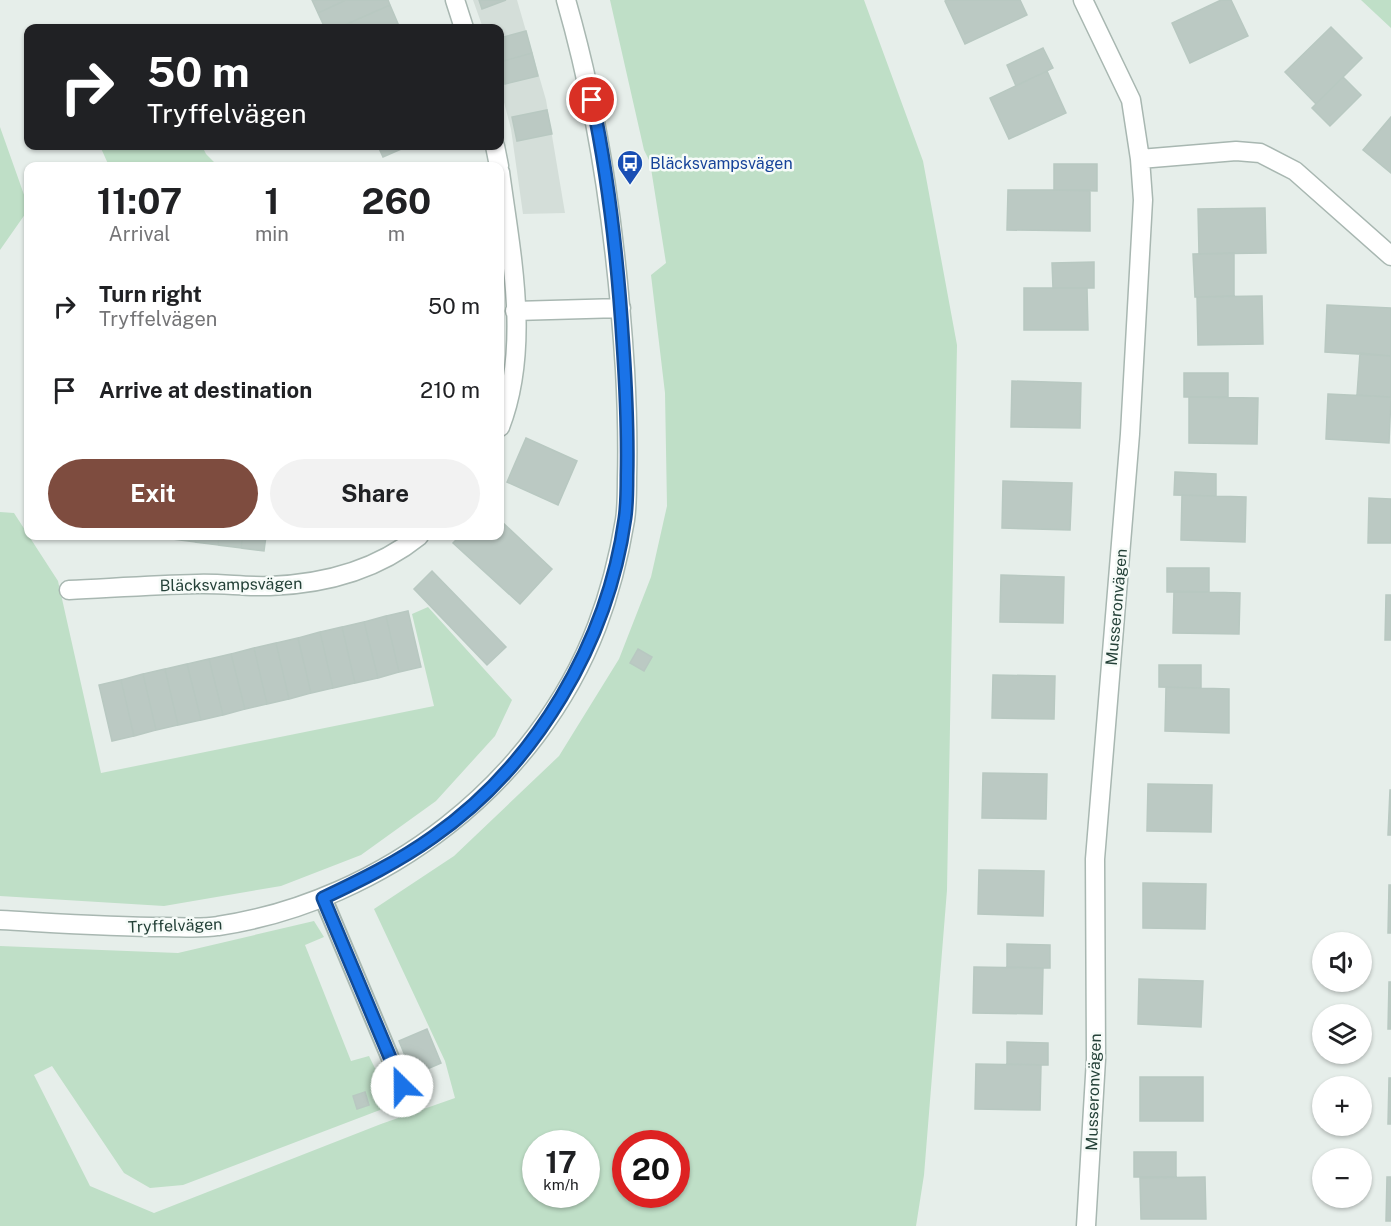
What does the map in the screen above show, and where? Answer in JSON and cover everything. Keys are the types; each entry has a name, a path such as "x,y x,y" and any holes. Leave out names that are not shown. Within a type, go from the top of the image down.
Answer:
{"street":[{"path":"455,0 463,24"},
{"name":"Tryffelvägen","path":"0,920 122,927 216,927 278,913 323,898 376,873 434,837 472,806 498,781 525,749 571,680 596,627 613,576 626,517 628,441 616,258 597,123 582,54 566,0"},
{"name":"Musseronvägen","path":"1083,0 1131,100 1140,159 1143,200 1130,434 1095,859 1096,1059 1086,1226"},
{"path":"1140,159 1236,151 1260,153 1295,171 1391,256"},
{"path":"504,202 512,263 515,311 514,368 504,414"},
{"path":"515,311 621,309"},
{"name":"Bläcksvampsvägen","path":"69,591 199,584 268,586 302,584 343,576 376,563 413,540"}],"lane":[{"path":"323,898 402,1086"}],"shaded area":[{"path":"473,0 517,0 546,100 565,213 523,214 511,129 504,102 504,24 482,24"}],"green space":[{"path":"610,0 864,0 923,161 957,345 947,890 924,1175 916,1226 0,1226 0,946 178,953 314,921 324,937 305,945 351,1061 369,1056 393,1105 183,1185 150,1188 124,1173 52,1066 34,1075 90,1186 154,1213 381,1124 455,1098 445,1061 374,909 454,856 559,756 619,659 651,577 667,506 665,393 651,275 666,263 650,162 644,150"},
{"path":"1361,0 1391,0 1391,28"},
{"path":"0,127 24,195 24,216 0,250"},
{"path":"102,150 204,150 214,162 107,162"},
{"path":"0,512 14,513 24,528 24,540 31,540 58,581 101,773 434,706 412,614 428,607 512,700 495,736 436,801 361,855 281,886 164,906 0,896"}],"building":[{"path":"312,0 346,0 318,13"},
{"path":"346,0 388,0 390,5 347,24 323,24 318,13"},
{"path":"479,0 506,0 482,9"},
{"path":"1020,0 1027,15 965,44 945,1"},
{"path":"1221,0 1231,0 1248,36 1190,63 1172,23"},
{"path":"390,5 398,24 347,24"},
{"path":"1331,27 1362,58 1316,104 1285,72"},
{"path":"526,31 532,53 504,61 504,37"},
{"path":"1043,48 1053,68 1016,86 1007,65"},
{"path":"532,53 538,76 505,84 504,61"},
{"path":"1047,71 1066,113 1009,139 990,98"},
{"path":"1343,77 1361,95 1330,126 1312,108"},
{"path":"547,110 552,134 517,141 512,117"},
{"path":"1391,117 1391,173 1363,150"},
{"path":"380,150 399,150 383,157"},
{"path":"1054,164 1097,164 1097,191 1054,190"},
{"path":"1008,190 1090,190 1090,231 1007,230"},
{"path":"1265,208 1266,253 1199,254 1198,209"},
{"path":"1234,253 1234,296 1195,297 1193,254"},
{"path":"1094,262 1094,288 1053,288 1052,263"},
{"path":"1024,288 1087,288 1088,330 1024,330"},
{"path":"1262,296 1263,344 1198,345 1197,297"},
{"path":"1327,305 1391,308 1391,356 1325,352"},
{"path":"1360,353 1391,356 1391,397 1357,395"},
{"path":"1184,373 1228,373 1228,397 1184,397"},
{"path":"1012,381 1081,383 1080,428 1011,427"},
{"path":"1328,394 1391,397 1389,443 1326,439"},
{"path":"1189,397 1258,398 1257,444 1189,443"},
{"path":"526,438 577,461 558,505 507,482"},
{"path":"1175,472 1216,474 1216,496 1174,495"},
{"path":"1003,481 1072,483 1070,530 1002,528"},
{"path":"1182,495 1246,497 1245,542 1181,540"},
{"path":"1369,498 1391,499 1391,543 1368,543"},
{"path":"504,524 552,569 520,604 453,543 456,540 504,540"},
{"path":"195,540 219,540 218,545 195,542"},
{"path":"219,540 242,540 241,548 218,545"},
{"path":"242,540 265,540 264,551 241,548"},
{"path":"1167,568 1209,568 1209,592 1167,592"},
{"path":"432,571 506,647 487,665 414,589"},
{"path":"1001,575 1064,577 1063,623 1000,622"},
{"path":"1174,591 1240,593 1239,634 1173,633"},
{"path":"1386,595 1391,595 1391,640 1385,640"},
{"path":"408,611 421,667 399,672 386,616"},
{"path":"386,616 399,672 378,678 364,622"},
{"path":"364,622 378,678 355,683 342,627"},
{"path":"342,627 355,683 333,688 320,632"},
{"path":"320,632 333,688 311,693 298,638"},
{"path":"298,638 311,693 289,699 276,643"},
{"path":"276,643 289,699 267,704 254,648"},
{"path":"254,648 267,704 245,709 231,654"},
{"path":"638,649 652,657 644,671 630,663"},
{"path":"231,654 245,709 223,715 209,659"},
{"path":"209,659 223,715 201,720 187,664"},
{"path":"187,664 201,720 178,725 165,669"},
{"path":"1159,665 1201,665 1201,688 1159,687"},
{"path":"165,669 178,725 156,730 143,674"},
{"path":"143,674 156,730 134,736 121,680"},
{"path":"993,675 1055,676 1054,719 992,718"},
{"path":"121,680 134,736 112,741 99,685"},
{"path":"1166,687 1229,689 1229,733 1165,731"},
{"path":"983,773 1047,774 1046,819 982,818"},
{"path":"1148,784 1212,785 1211,832 1147,831"},
{"path":"1390,790 1391,835 1388,835"},
{"path":"979,870 1044,871 1043,916 978,914"},
{"path":"1143,883 1206,884 1205,929 1143,928"},
{"path":"1389,885 1391,885 1391,933 1388,933"},
{"path":"1007,944 1050,945 1050,968 1007,967"},
{"path":"974,967 1043,968 1042,1014 973,1013"},
{"path":"1139,979 1203,981 1201,1027 1138,1024"},
{"path":"1389,982 1391,982 1391,1029 1388,1029"},
{"path":"427,1029 441,1063 413,1075 399,1041"},
{"path":"1007,1042 1048,1043 1048,1065 1007,1064"},
{"path":"976,1064 1041,1065 1040,1110 975,1109"},
{"path":"1140,1077 1203,1077 1203,1121 1140,1121"},
{"path":"1389,1078 1391,1078 1391,1124 1388,1124"},
{"path":"365,1092 369,1105 357,1109 353,1096"},
{"path":"1134,1152 1176,1152 1176,1177 1134,1177"},
{"path":"1205,1177 1206,1219 1141,1219 1140,1178"},
{"path":"1387,1177 1391,1177 1391,1221 1386,1221"}],"place":[{"name":"Bläcksvampsvägen","path":"630,186"}],"route":[{"path":"402,1086 323,898 376,873 434,837 498,781 549,715 571,680 596,627 613,576 626,517 628,441 616,258 592,100"}]}
